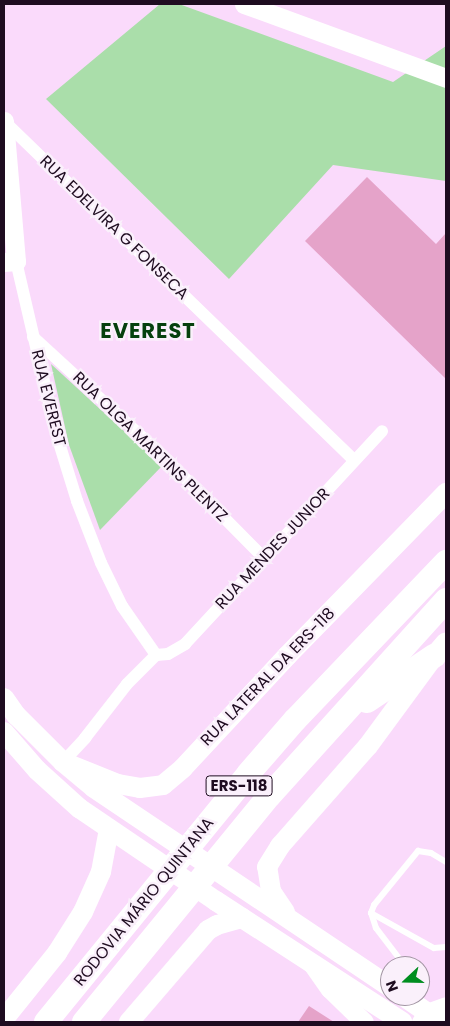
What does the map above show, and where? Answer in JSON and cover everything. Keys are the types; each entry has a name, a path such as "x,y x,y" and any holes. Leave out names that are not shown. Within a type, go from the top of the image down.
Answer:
{"highway":[{"name":"RODOVIA MÁRIO QUINTANA","path":"46,1022 248,774 295,720 446,562"},
{"name":"RODOVIA MÁRIO QUINTANA","path":"84,1022 270,795 446,600"},
{"path":"338,720 440,649"}],"main road":[{"name":"RUA LATERAL DA ERS-118","path":"63,762 118,784 140,788 163,785 183,768 287,656 446,494"},
{"path":"290,920 270,891 268,867 280,846 368,746 440,649"},
{"path":"4,698 16,715 63,762 94,788 380,980"},
{"path":"4,732 37,770 79,808 216,902 402,1022"},
{"path":"4,1019 57,953 84,912 101,872 109,829"},
{"path":"129,1022 208,930 217,925 242,918"},
{"path":"415,1006 430,1019"}],"street":[{"path":"249,5 446,78"},
{"name":"RUA EVEREST","path":"4,121 10,262 33,337 56,433 76,501 101,563 122,606 156,654"},
{"name":"RUA EDELVIRA G FONSECA","path":"4,121 354,460"},
{"name":"RUA OLGA MARTINS PLENTZ","path":"33,337 165,458 264,558"},
{"name":"RUA MENDES JUNIOR","path":"156,654 168,654 185,644 382,431"},
{"path":"63,762 85,738 127,684 156,654"},
{"path":"313,964 330,989 364,1022"},
{"path":"430,1019 446,1006"}],"lane":[{"path":"397,956 376,928 371,913 374,905 418,852 431,853 446,862"},
{"path":"371,913 434,948 446,948"}],"green space":[{"path":"160,4 179,4 393,82 446,46 446,181 333,165 229,279 46,99"},
{"path":"51,364 162,466 100,530 69,445"}],"building":[{"path":"367,177 436,244 446,233 446,379 305,241"},
{"path":"309,1006 334,1022 298,1022"}],"district":[{"name":"EVEREST","path":"148,331"}]}
